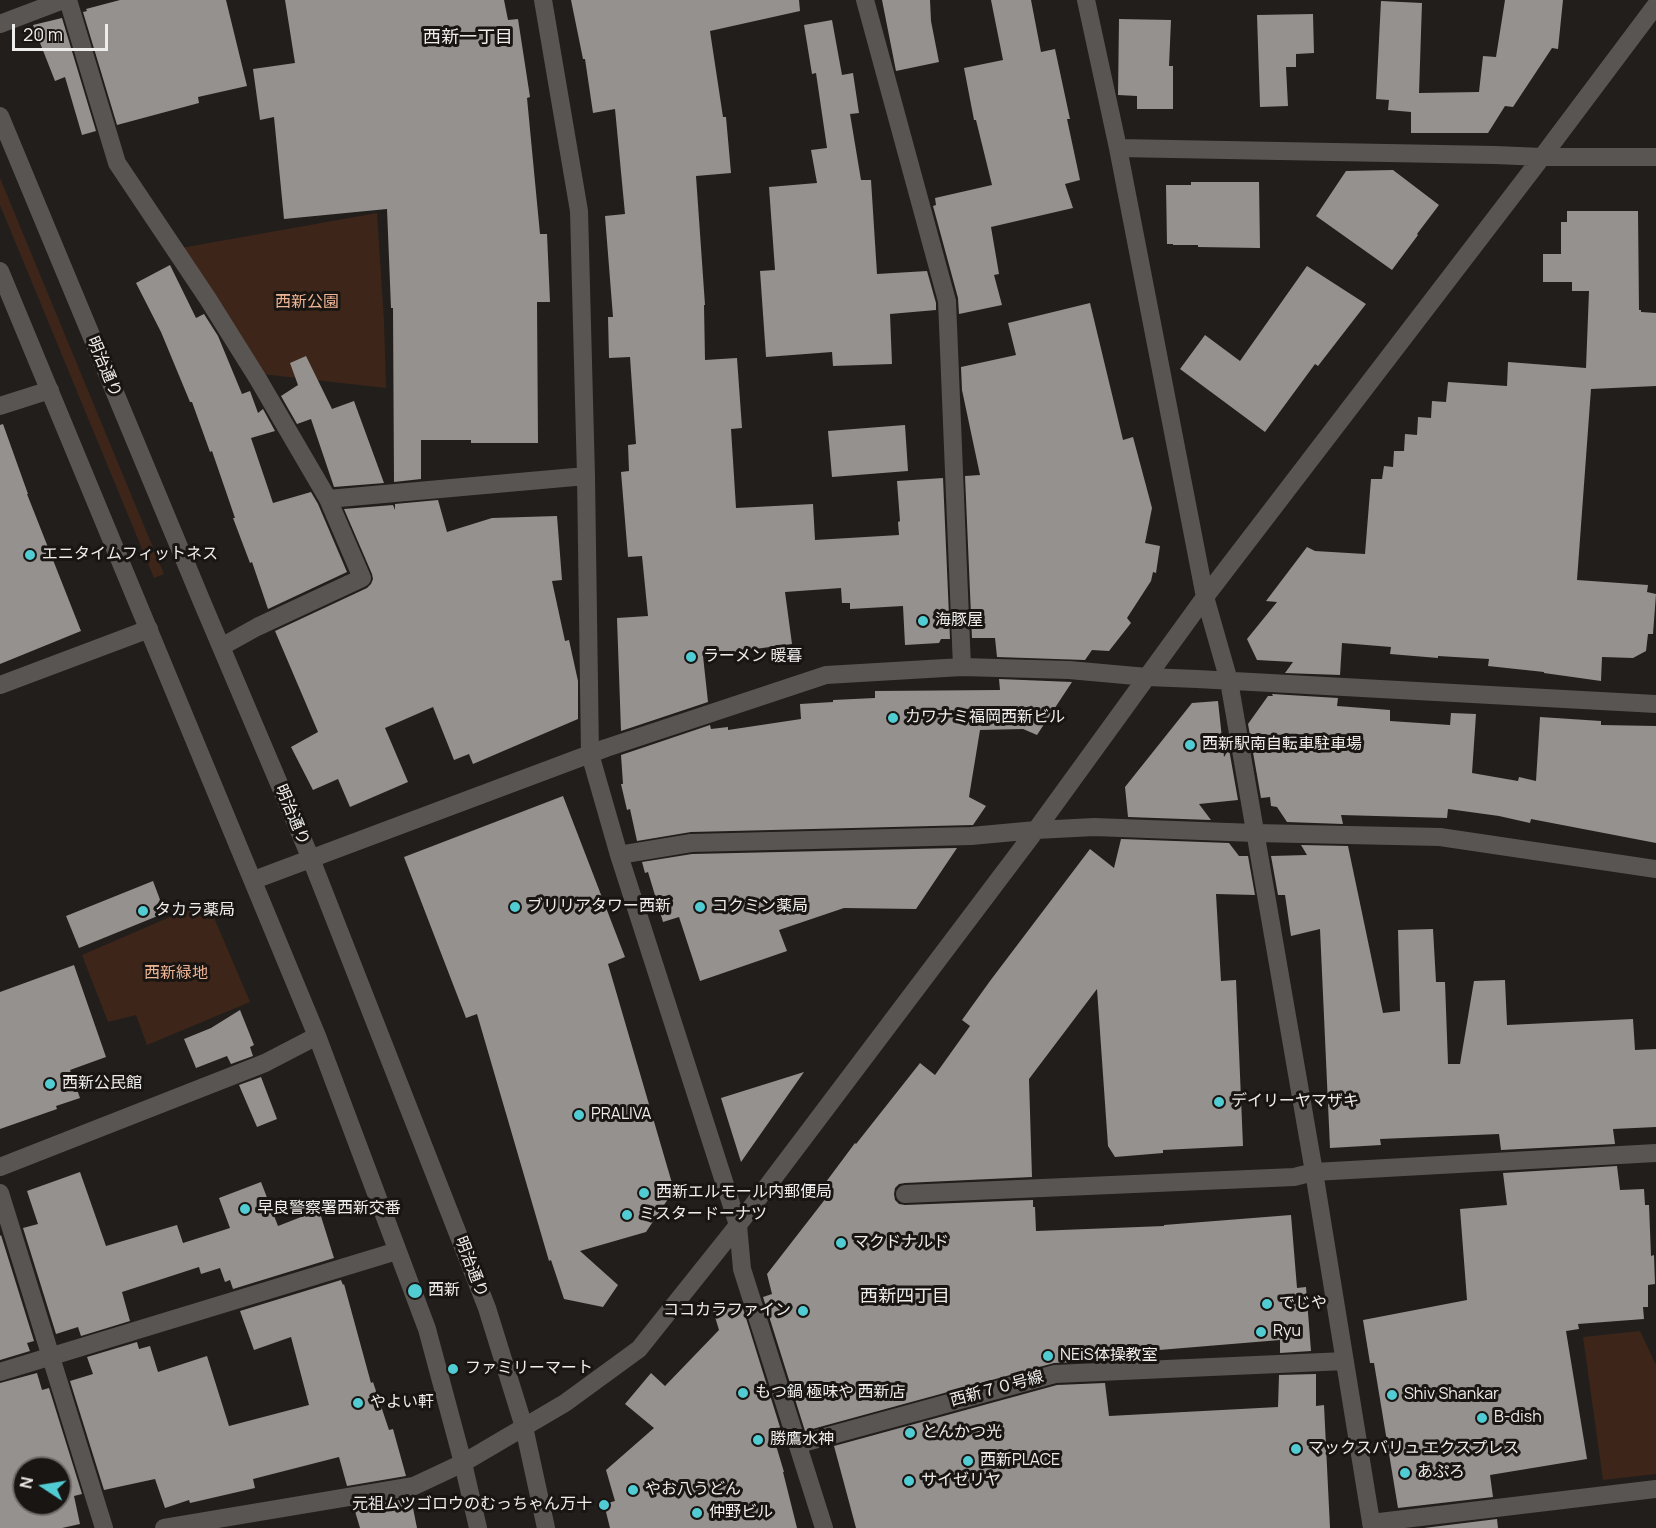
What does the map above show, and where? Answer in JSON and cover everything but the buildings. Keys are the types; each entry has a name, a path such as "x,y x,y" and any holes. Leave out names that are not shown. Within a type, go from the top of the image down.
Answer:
{"street":[{"path":"0,24 63,0"},
{"path":"68,0 117,163 258,379 328,499 362,578 221,646"},
{"path":"543,0 579,211 590,754 619,855 738,1225 742,1269 824,1528"},
{"path":"865,0 947,301 962,667"},
{"path":"1086,0 1118,148 1204,597 1229,681 1314,1172 1371,1525 1656,1489"},
{"path":"164,1528 414,1486 463,1463 565,1403 639,1349 738,1225 1036,830 1204,597 1656,5"},
{"name":"明治通り","path":"0,116 310,859 487,1308 524,1427 546,1528"},
{"path":"1118,148 1542,157 1656,157"},
{"path":"0,271 317,1036 427,1329 478,1528"},
{"path":"0,406 50,390"},
{"path":"328,499 586,476"},
{"path":"0,685 149,628"},
{"path":"254,880 590,754 826,675 962,667 1069,670 1147,678 1656,704"},
{"path":"619,855 691,843 971,836 1094,827 1440,837 1656,869"},
{"path":"0,1167 265,1063 317,1036"},
{"path":"905,1194 1294,1177 1314,1172 1656,1153"},
{"path":"0,1193 105,1528"},
{"path":"0,1372 398,1251"},
{"name":"西新７０号線","path":"799,1444 1055,1374 1345,1361"}],"green space":[{"path":"0,178 164,574 154,578 0,205"},
{"name":"西新公園","path":"377,213 386,388 262,374 181,248"},
{"name":"西新緑地","path":"207,901 250,1002 147,1045 136,1015 108,1022 82,955"},
{"path":"1640,1331 1656,1365 1656,1474 1603,1480 1583,1337"}],"place":[{"name":"エニタイムフィットネス","path":"30,555"},
{"name":"海豚屋","path":"923,621"},
{"name":"ラーメン 暖暮","path":"691,657"},
{"name":"カワナミ福岡西新ビル","path":"893,718"},
{"name":"西新駅南自転車駐車場","path":"1190,745"},
{"name":"ブリリアタワー西新","path":"515,907"},
{"name":"コクミン薬局","path":"700,907"},
{"name":"タカラ薬局","path":"143,911"},
{"name":"西新公民館","path":"50,1084"},
{"name":"デイリーヤマザキ","path":"1219,1102"},
{"name":"PRALIVA","path":"579,1115"},
{"name":"西新エルモール内郵便局","path":"644,1193"},
{"name":"早良警察署西新交番","path":"245,1209"},
{"name":"ミスタードーナツ","path":"627,1215"},
{"name":"マクドナルド","path":"841,1243"},
{"name":"西新","path":"415,1291"},
{"name":"でじや","path":"1267,1304"},
{"name":"ココカラファイン","path":"803,1311"},
{"name":"Ryu","path":"1261,1332"},
{"name":"NEiS体操教室","path":"1048,1356"},
{"name":"ファミリーマート","path":"453,1369"},
{"name":"もつ鍋 極味や 西新店","path":"743,1393"},
{"name":"Shiv Shankar","path":"1392,1395"},
{"name":"やよい軒","path":"358,1403"},
{"name":"B-dish","path":"1482,1418"},
{"name":"とんかつ光","path":"910,1433"},
{"name":"勝鷹水神","path":"758,1440"},
{"name":"マックスバリュ エクスプレス","path":"1296,1449"},
{"name":"西新PLACE","path":"968,1461"},
{"name":"あぷろ","path":"1405,1473"},
{"name":"サイゼリヤ","path":"909,1481"},
{"name":"やお八うどん","path":"633,1490"},
{"name":"元祖ムツゴロウのむっちゃん万十","path":"604,1505"},
{"name":"仲野ビル","path":"697,1513"}],"district":[{"name":"西新一丁目","path":"468,38"},
{"name":"西新四丁目","path":"905,1297"}]}
